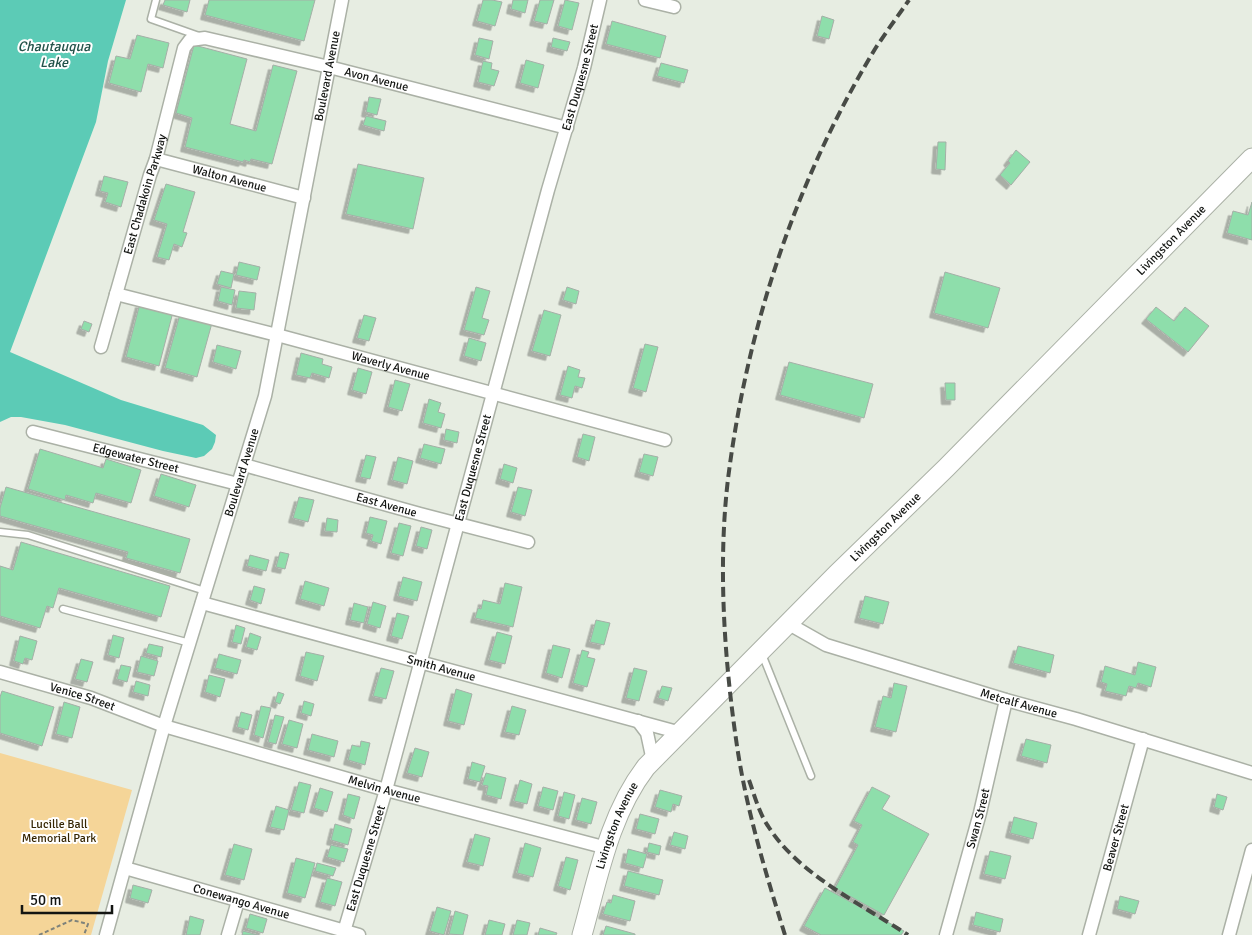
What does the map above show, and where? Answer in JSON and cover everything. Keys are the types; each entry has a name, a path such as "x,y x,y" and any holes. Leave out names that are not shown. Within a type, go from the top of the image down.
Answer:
{"street":[{"name":"Boulevard Avenue","path":"106,935 164,726 265,396 342,0"},
{"name":"East Duquesne Street","path":"344,933 386,790 548,190 567,128 600,0"},
{"path":"645,0 674,7"},
{"name":"Avon Avenue","path":"188,43 196,38 205,38 329,67 567,128"},
{"name":"East Chadakoin Parkway","path":"100,347 156,160 184,48 188,43"},
{"name":"Livingston Avenue","path":"582,935 613,826 633,785 653,761 1252,158"},
{"name":"Walton Avenue","path":"156,160 304,198"},
{"name":"Waverly Avenue","path":"116,294 493,392 665,440"},
{"name":"Edgewater Street","path":"33,432 238,484"},
{"name":"East Avenue","path":"244,465 528,542"},
{"name":"Smith Avenue","path":"203,597 420,664 681,733"},
{"name":"Metcalf Avenue","path":"788,624 826,645 1252,773"},
{"name":"Venice Street","path":"0,672 91,698 164,726"},
{"name":"Swan Street","path":"946,935 980,813 1006,700"},
{"path":"638,722 646,733 653,761"},
{"name":"Melvin Avenue","path":"164,726 386,790 607,848"},
{"name":"Beaver Street","path":"1089,935 1143,739"},
{"path":"1230,935 1252,850"},
{"name":"Conewango Avenue","path":"125,868 344,933 358,935"},
{"path":"228,935 238,901"}],"lane":[{"path":"156,0 151,19 205,38"},
{"path":"0,532 28,535 203,597"},
{"path":"63,609 190,643"},
{"path":"761,652 811,776"}],"path":[{"path":"40,935 72,920 88,924 84,935"}],"green space":[{"name":"Lucille Ball Memorial Park","path":"0,753 132,790 91,935 0,935"}],"water":[{"name":"Chautauqua Lake","path":"0,0 126,0 108,61 96,122 10,352 121,400 203,425 216,435 212,449 204,456 196,458 163,451 65,425 21,417 11,417 0,422"}],"building":[{"path":"165,0 190,0 187,12 163,5"},
{"path":"209,0 315,0 304,41 205,15"},
{"path":"483,0 502,2 495,26 477,21"},
{"path":"513,0 528,0 525,13 511,9"},
{"path":"540,0 554,0 547,24 534,21"},
{"path":"565,0 579,3 572,30 558,26"},
{"path":"822,16 834,20 829,39 817,36"},
{"path":"612,21 666,36 660,58 606,44"},
{"path":"137,35 169,43 163,68 148,64 141,92 109,83 116,56 130,59"},
{"path":"479,38 493,41 489,59 475,55"},
{"path":"553,38 570,42 567,51 551,47"},
{"path":"194,45 247,59 230,124 256,131 273,65 297,71 272,164 251,159 250,162 244,160 243,162 185,147 192,118 176,113"},
{"path":"526,60 544,65 538,88 520,83"},
{"path":"483,61 492,63 491,69 499,71 494,86 478,82"},
{"path":"661,63 688,70 684,83 657,76"},
{"path":"369,97 381,99 377,115 366,112"},
{"path":"366,116 386,121 384,131 363,125"},
{"path":"938,142 946,142 945,170 936,169"},
{"path":"1016,150 1030,162 1011,185 1000,175 1010,163 1008,161"},
{"path":"358,164 424,178 413,229 346,214"},
{"path":"104,176 128,182 121,207 105,202 108,193 100,191"},
{"path":"166,184 195,192 183,232 187,233 182,247 174,244 169,260 157,257 167,224 154,220"},
{"path":"1252,202 1252,240 1227,233 1233,211 1248,215"},
{"path":"239,262 260,267 257,280 236,275"},
{"path":"221,271 234,274 231,288 217,284"},
{"path":"945,272 1000,288 988,328 934,313"},
{"path":"221,287 235,290 232,305 218,301"},
{"path":"476,287 490,291 482,318 489,320 484,335 464,330"},
{"path":"567,287 579,291 576,304 563,300"},
{"path":"239,291 256,293 254,310 236,308"},
{"path":"140,303 173,312 159,366 126,357"},
{"path":"1156,307 1174,321 1185,307 1209,326 1188,352 1146,319"},
{"path":"544,310 561,315 550,356 532,351"},
{"path":"180,314 212,323 197,377 165,368"},
{"path":"364,315 376,318 369,341 357,338"},
{"path":"84,321 92,324 89,332 81,329"},
{"path":"469,338 486,343 481,361 464,356"},
{"path":"645,344 658,347 646,392 633,388"},
{"path":"217,345 241,351 236,369 213,362"},
{"path":"301,353 323,359 322,364 332,367 329,378 312,373 310,378 296,375"},
{"path":"789,362 873,384 864,418 780,395"},
{"path":"568,366 580,370 578,377 585,378 582,388 575,386 572,398 560,395"},
{"path":"358,368 372,372 366,394 352,390"},
{"path":"395,380 410,384 402,411 388,407"},
{"path":"945,383 955,383 955,400 946,400"},
{"path":"429,399 441,403 438,412 445,414 441,428 423,423"},
{"path":"446,429 459,432 457,443 444,440"},
{"path":"583,434 595,437 589,461 577,457"},
{"path":"424,444 445,449 441,464 420,458"},
{"path":"40,449 103,468 106,459 141,470 131,503 96,493 93,503 66,495 65,500 28,489"},
{"path":"644,454 658,457 653,476 639,472"},
{"path":"366,455 376,457 370,479 360,477"},
{"path":"398,457 413,461 407,484 392,480"},
{"path":"504,464 517,468 513,483 500,479"},
{"path":"161,474 196,485 189,507 154,496"},
{"path":"6,487 190,539 180,573 126,558 128,552 0,516 0,508"},
{"path":"518,487 532,490 525,516 511,512"},
{"path":"299,497 314,500 308,522 293,518"},
{"path":"370,517 387,521 381,544 371,541 373,535 366,533"},
{"path":"327,518 338,520 337,532 325,531"},
{"path":"399,523 411,526 403,556 391,553"},
{"path":"421,527 432,530 427,549 416,546"},
{"path":"21,542 170,586 161,617 59,588 53,608 47,606 40,628 0,616 0,566 13,570"},
{"path":"280,552 289,554 285,569 276,567"},
{"path":"250,555 269,560 266,571 247,566"},
{"path":"403,577 422,582 417,601 398,596"},
{"path":"305,581 329,588 324,606 300,599"},
{"path":"505,583 522,587 513,627 475,618 478,608 481,609 483,600 500,604"},
{"path":"254,586 265,589 261,604 250,600"},
{"path":"865,596 889,602 883,624 859,618"},
{"path":"373,602 386,606 380,628 367,624"},
{"path":"354,603 368,607 364,623 350,620"},
{"path":"397,613 409,616 402,639 391,636"},
{"path":"596,620 610,623 604,645 590,642"},
{"path":"236,625 245,628 241,644 232,642"},
{"path":"497,632 512,636 505,664 489,660"},
{"path":"250,633 261,637 257,650 246,647"},
{"path":"113,635 124,638 119,658 108,655"},
{"path":"20,636 37,641 32,660 25,658 23,664 14,661"},
{"path":"149,644 163,647 161,657 146,653"},
{"path":"553,645 570,649 562,678 546,673"},
{"path":"1018,646 1054,655 1050,673 1013,663"},
{"path":"582,650 589,652 587,657 595,659 587,687 573,683"},
{"path":"306,652 324,656 317,681 300,676"},
{"path":"219,654 241,660 237,674 215,668"},
{"path":"141,656 158,661 154,676 137,672"},
{"path":"81,659 93,662 87,682 75,679"},
{"path":"1138,662 1156,667 1151,687 1138,683 1136,688 1129,686 1126,696 1105,691 1107,684 1101,682 1105,666 1135,675"},
{"path":"121,665 131,667 127,682 117,679"},
{"path":"381,668 394,671 386,699 373,696"},
{"path":"634,668 647,671 639,701 626,698"},
{"path":"209,675 225,679 220,697 205,692"},
{"path":"136,681 150,685 148,696 133,692"},
{"path":"894,683 907,686 896,732 875,727 883,696 891,698"},
{"path":"662,686 672,688 668,701 658,698"},
{"path":"456,689 472,694 464,725 448,721"},
{"path":"2,691 54,707 42,746 0,733 0,697"},
{"path":"278,692 284,694 280,704 275,702"},
{"path":"304,701 314,704 311,716 301,713"},
{"path":"64,702 80,707 72,738 56,734"},
{"path":"261,706 271,708 263,738 254,735"},
{"path":"512,706 526,710 519,735 505,732"},
{"path":"241,712 252,715 248,730 237,727"},
{"path":"275,715 284,717 276,744 268,742"},
{"path":"289,720 303,724 297,748 282,744"},
{"path":"312,734 338,741 334,757 308,750"},
{"path":"1026,739 1051,745 1047,763 1021,756"},
{"path":"361,741 370,743 365,765 348,760 352,745 360,747"},
{"path":"415,748 429,752 422,777 407,773"},
{"path":"472,762 485,766 480,782 468,779"},
{"path":"486,773 506,778 501,799 486,795 488,786 482,785"},
{"path":"520,780 532,784 527,804 514,801"},
{"path":"299,782 311,785 304,813 291,810"},
{"path":"543,787 558,791 553,810 538,806"},
{"path":"872,787 890,796 882,809 929,834 884,915 835,888 858,845 853,842 862,825 854,821"},
{"path":"320,788 333,792 327,812 314,808"},
{"path":"660,790 682,796 679,806 673,804 671,812 655,807"},
{"path":"564,792 575,795 569,819 558,816"},
{"path":"348,794 360,797 354,819 343,815"},
{"path":"1217,794 1227,797 1223,810 1214,807"},
{"path":"582,798 597,802 591,824 576,820"},
{"path":"276,806 289,810 284,830 270,827"},
{"path":"640,814 659,819 655,834 636,829"},
{"path":"1014,817 1037,823 1033,839 1010,833"},
{"path":"335,824 352,829 348,845 331,840"},
{"path":"674,832 688,836 685,849 670,845"},
{"path":"475,834 490,838 483,866 467,862"},
{"path":"525,843 541,848 533,877 517,873"},
{"path":"649,843 661,846 659,855 647,852"},
{"path":"234,844 252,849 244,880 225,875"},
{"path":"331,845 348,849 344,862 327,857"},
{"path":"628,849 647,854 643,868 625,863"},
{"path":"990,851 1011,856 1005,879 984,874"},
{"path":"566,857 578,860 570,890 558,886"},
{"path":"296,858 315,863 305,898 287,893"},
{"path":"317,863 336,868 333,876 315,871"},
{"path":"628,871 663,880 659,895 624,886"},
{"path":"327,878 342,882 335,906 320,902"},
{"path":"133,885 152,890 148,903 130,898"},
{"path":"825,888 904,931 901,935 821,935 804,926"},
{"path":"613,895 635,901 630,921 603,914 607,902 611,903"},
{"path":"1120,896 1139,901 1135,914 1117,909"},
{"path":"437,907 451,911 444,935 430,931"},
{"path":"455,911 468,915 463,935 449,934"},
{"path":"976,912 1003,919 1000,932 973,925"},
{"path":"250,914 267,919 263,933 246,928"},
{"path":"190,916 204,920 200,935 186,935"},
{"path":"489,920 505,924 502,935 485,935"},
{"path":"517,920 530,923 527,935 513,935"},
{"path":"606,926 635,934 635,935 603,935"},
{"path":"540,928 557,933 556,935 538,935"},
{"path":"243,931 258,935 242,935"}],"railway":[{"path":"785,935 750,813 740,764 732,707 728,675 723,576 723,543 728,479 748,366 762,311 779,256 799,203 821,150 847,99 875,49 909,0"},
{"path":"749,780 765,821 781,843 796,859 851,900 908,935"}]}
